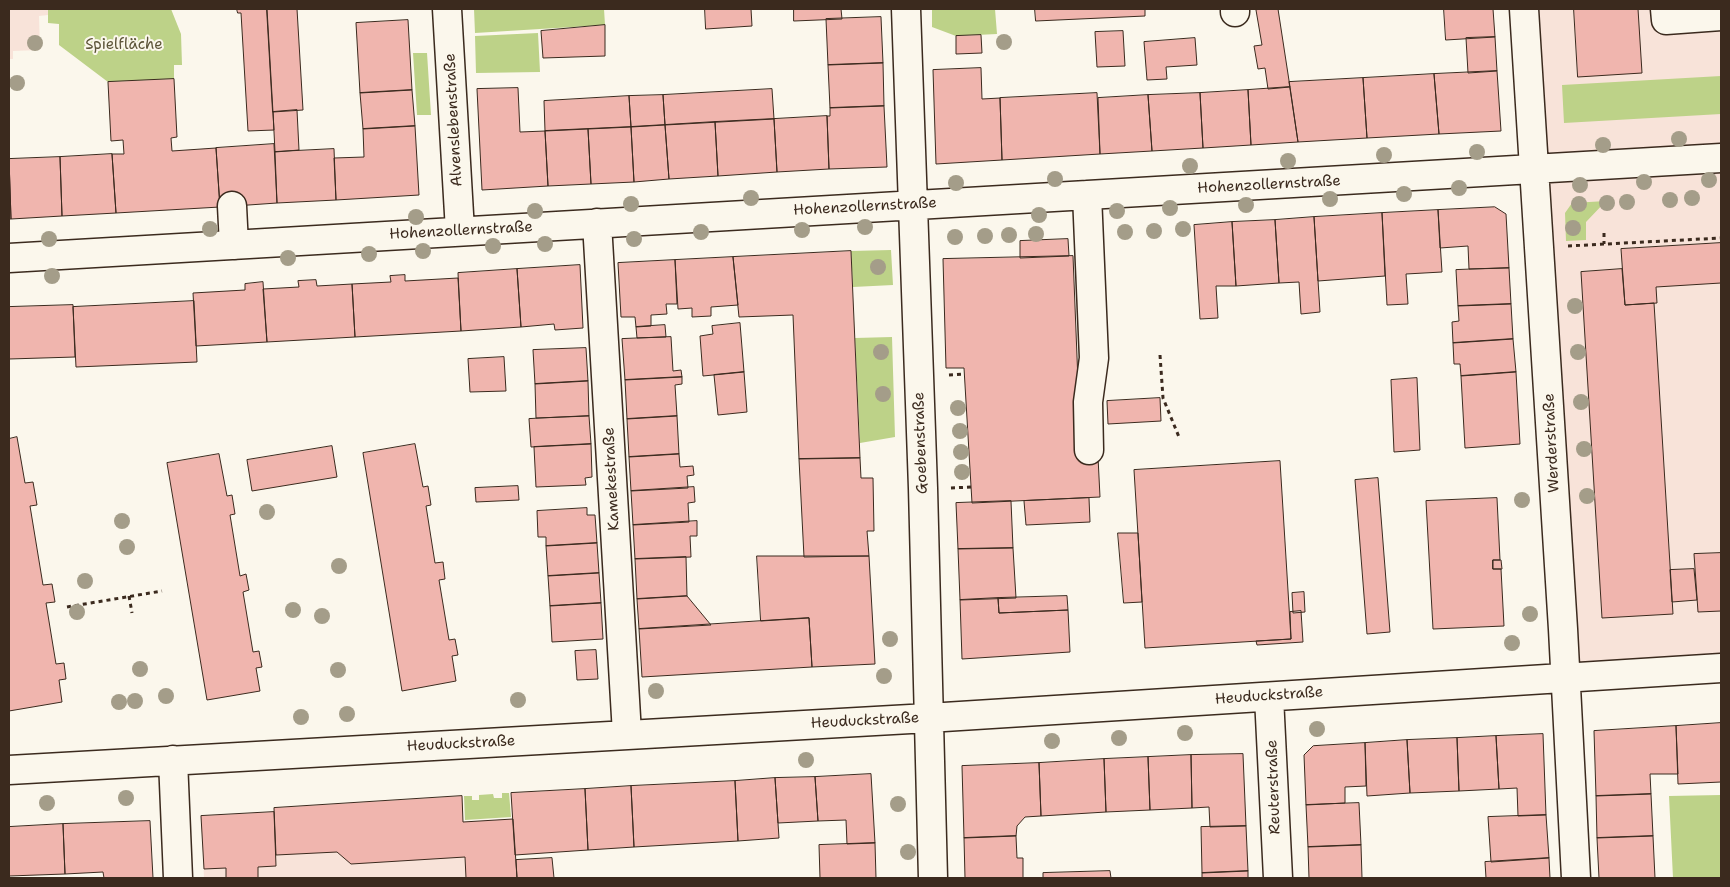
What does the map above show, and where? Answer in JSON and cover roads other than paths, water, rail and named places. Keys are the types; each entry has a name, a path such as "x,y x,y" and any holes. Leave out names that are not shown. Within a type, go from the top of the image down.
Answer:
{"street":[{"name":"Alvenslebenstraße","path":"447,9 460,231"},
{"name":"Goebenstraße","path":"906,9 933,878"},
{"name":"Werderstraße","path":"1524,9 1566,678 1576,878"},
{"path":"1665,9 1666,20 1721,16"},
{"name":"Hohenzollernstraße","path":"9,258 1721,158"},
{"path":"1087,195 1094,358 1088,402 1090,450"},
{"path":"232,206 234,245"},
{"name":"Kamekestraße","path":"597,223 627,734"},
{"name":"Heuduckstraße","path":"9,770 928,718 1721,668"},
{"name":"Reuterstraße","path":"1269,697 1278,878"},
{"path":"173,760 178,878"}],"park label":[{"name":"Spielfläche","path":"124,45"}]}
